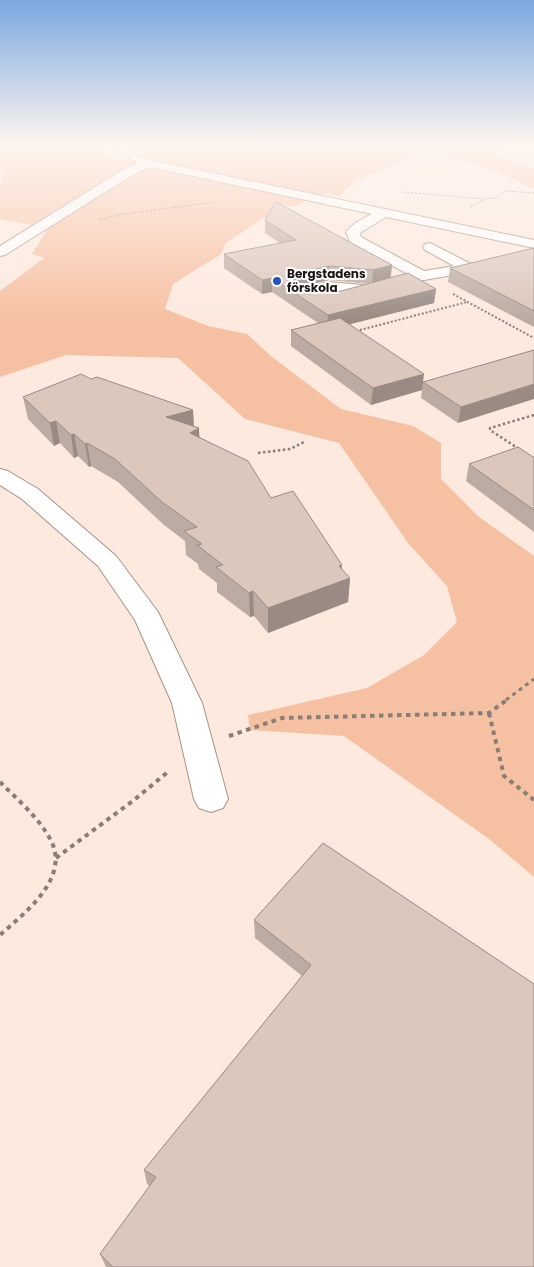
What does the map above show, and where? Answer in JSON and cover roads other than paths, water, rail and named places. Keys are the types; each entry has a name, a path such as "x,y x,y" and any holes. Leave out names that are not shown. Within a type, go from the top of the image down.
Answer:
{"street":[{"path":"0,252 80,202"},
{"path":"336,202 534,244"},
{"path":"384,212 359,226 353,232 355,239 422,276"},
{"path":"370,290 422,276 466,269 466,267 430,247"},
{"path":"0,476 30,494 107,561 148,618 186,703 211,798"}],"place":[{"name":"Bergstadens förskola","path":"277,281"}]}
